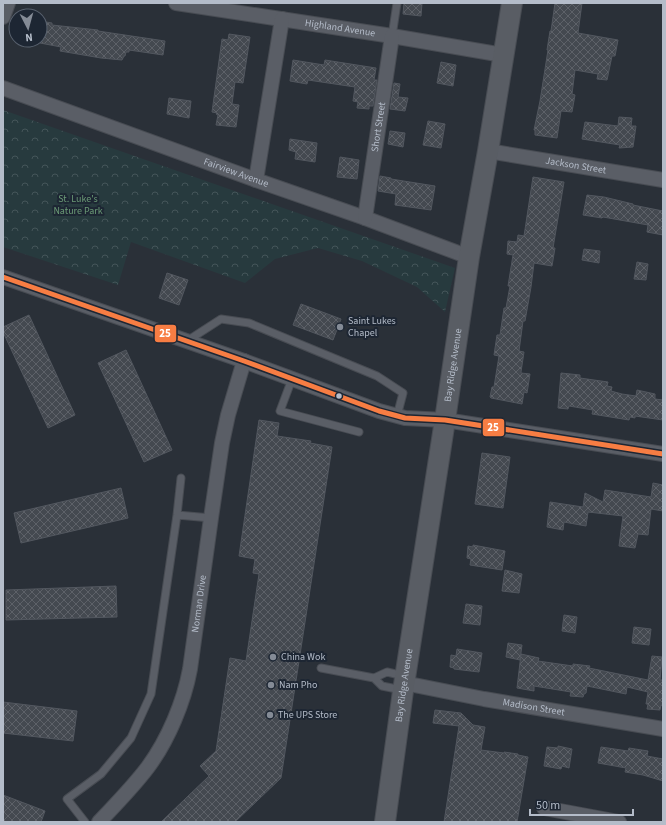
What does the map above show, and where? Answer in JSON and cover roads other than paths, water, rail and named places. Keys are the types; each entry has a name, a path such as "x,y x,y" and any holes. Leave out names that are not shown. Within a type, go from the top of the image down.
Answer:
{"main road":[{"name":"Bay Ridge Avenue","path":"387,817 404,683 469,257 512,3"}],"street":[{"path":"3,16 8,3"},
{"name":"Highland Avenue","path":"176,3 392,36 503,56"},
{"path":"256,180 282,19"},
{"name":"Short Street","path":"365,218 392,36"},
{"name":"Fairview Avenue","path":"3,88 365,218 469,257"},
{"name":"Jackson Street","path":"488,151 663,180"},
{"path":"3,277 244,361 379,411 397,416 405,418 445,420 663,454"},
{"name":"Norman Drive","path":"99,822 148,767 163,744 188,682 222,442 228,415 244,361"},
{"name":"Madison Street","path":"404,683 492,700 663,729"},
{"path":"544,808 618,822"}],"lane":[{"path":"392,36 397,3"},
{"path":"187,341 221,319 249,323 377,376 403,393 397,416"},
{"path":"292,379 280,411 359,432"},
{"path":"85,822 67,799 101,774 131,738 151,694 181,478"},
{"path":"177,515 211,518"},
{"path":"321,668 374,678 382,686 404,683"},
{"path":"374,678 387,672 404,683"}],"place":[{"name":"Saint Lukes Chapel","path":"340,327"},
{"name":"China Wok","path":"273,657"},
{"name":"Nam Pho","path":"271,685"},
{"name":"The UPS Store","path":"270,715"}],"park label":[{"name":"St. Luke's Nature Park","path":"78,204"}]}
